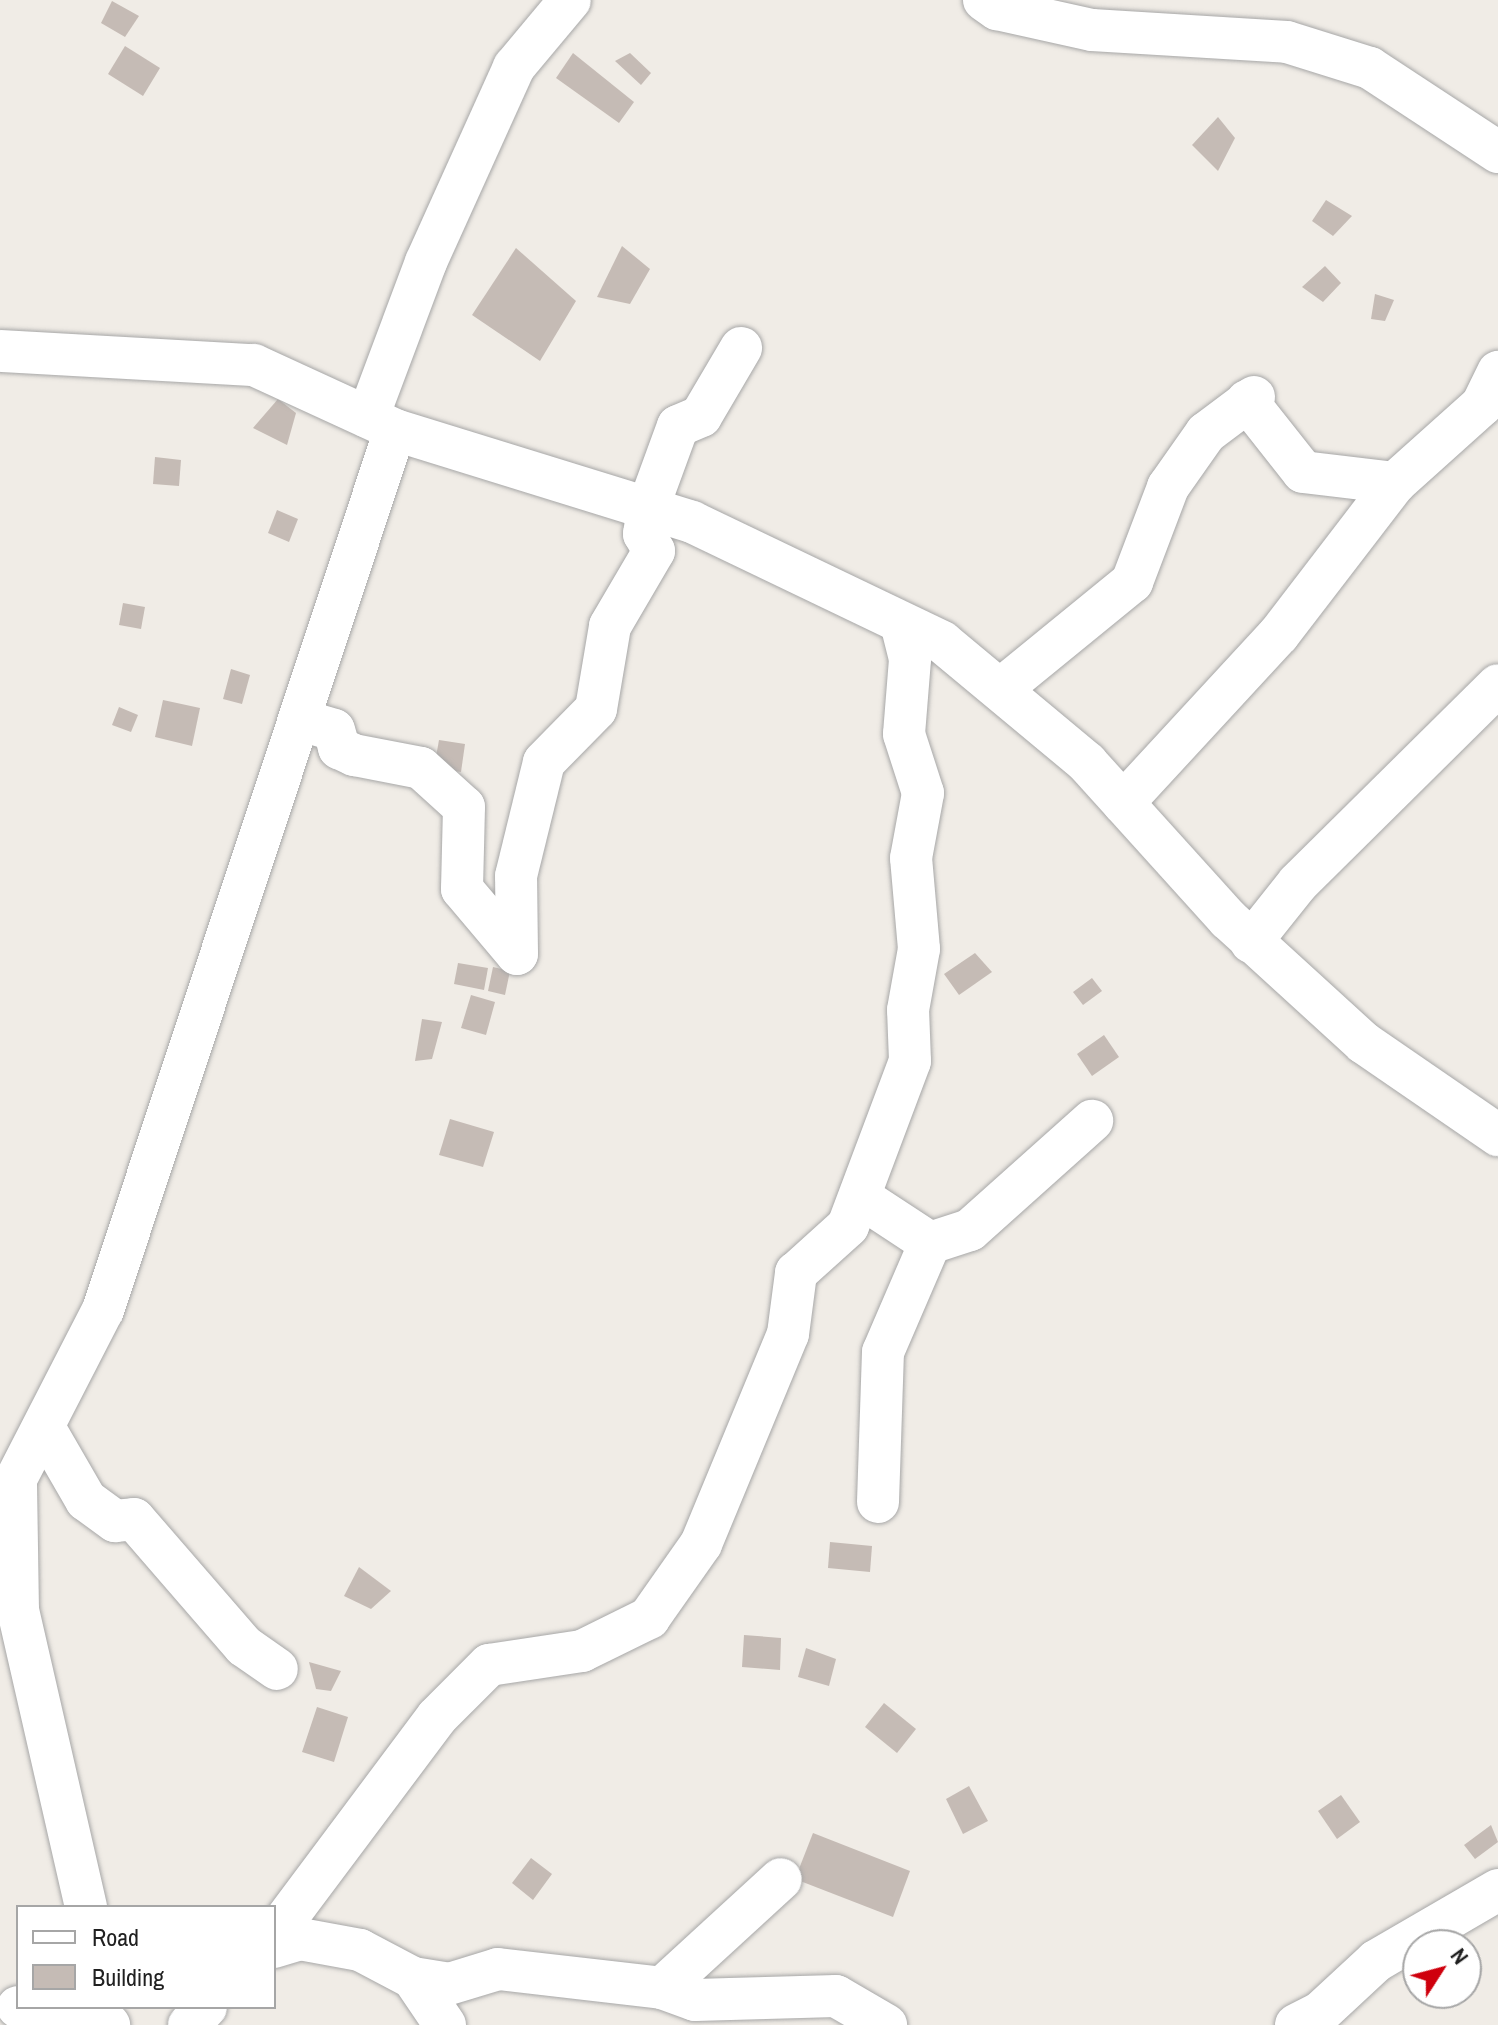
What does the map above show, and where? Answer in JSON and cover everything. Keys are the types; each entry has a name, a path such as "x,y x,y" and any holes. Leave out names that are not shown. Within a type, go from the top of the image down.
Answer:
{"street":[{"path":"85,1905 44,1747 17,1598 16,1479 45,1429 103,1310 300,720 426,262 514,67 570,0"},
{"path":"984,0 997,9 1092,30 1287,42 1370,68 1498,152"},
{"path":"300,720 334,730 339,748 354,755 421,768 464,807 462,889 517,954 516,876 544,762 596,709 610,626 654,551 644,534 648,508 678,426 701,416 741,348"},
{"path":"0,351 254,365 381,424 648,508 942,642 1002,688 1123,803 1251,942 1364,1043 1498,1135"},
{"path":"1002,688 1132,582 1168,487 1206,433 1251,399 1303,472 1395,483"},
{"path":"1123,803 1279,634 1395,483 1493,400"},
{"path":"276,1932 437,1717 489,1665 582,1651 649,1618 701,1544 734,1472 788,1334 796,1273 848,1226 910,1061 908,1010 919,949 911,858 923,793 904,734 910,659 901,624"},
{"path":"1251,942 1298,883 1498,685"},
{"path":"878,1502 883,1352 930,1243 970,1230 1004,1205 1022,1177 1092,1121"},
{"path":"860,1197 930,1243"},
{"path":"45,1429 86,1500 115,1521 134,1519 244,1646 277,1669"},
{"path":"662,1988 781,1879"},
{"path":"1296,2025 1320,2013 1376,1961 1498,1890"},
{"path":"276,1946 300,1939 360,1950 413,1978 449,1984 498,1969 662,1988 695,2000 836,1996 886,2025"},
{"path":"413,1978 445,2025"},
{"path":"28,2009 109,2025"},
{"path":"189,2025 204,2009"}],"building":[{"path":"112,1 139,16 125,37 101,23"},
{"path":"125,46 160,68 143,96 108,74"},
{"path":"573,53 634,102 619,123 556,78"},
{"path":"630,53 651,73 641,85 615,61"},
{"path":"1218,117 1235,138 1218,171 1192,145"},
{"path":"1326,200 1352,216 1333,236 1312,221"},
{"path":"622,246 650,269 630,304 597,297"},
{"path":"516,248 576,301 540,361 472,315"},
{"path":"1325,266 1341,283 1323,302 1302,287"},
{"path":"1375,294 1394,300 1385,321 1371,319"},
{"path":"278,399 296,413 287,445 253,428"},
{"path":"155,457 181,460 179,486 153,484"},
{"path":"277,510 298,519 289,542 268,533"},
{"path":"123,603 145,607 141,629 119,625"},
{"path":"231,669 250,675 242,704 223,699"},
{"path":"163,700 200,708 192,746 155,737"},
{"path":"119,707 138,715 131,732 112,725"},
{"path":"439,740 465,744 461,772 434,768"},
{"path":"975,953 992,972 959,995 944,974"},
{"path":"458,963 488,968 484,990 454,984"},
{"path":"493,967 510,971 505,995 488,991"},
{"path":"1092,978 1102,991 1083,1005 1073,992"},
{"path":"471,995 495,1002 486,1035 461,1028"},
{"path":"422,1019 442,1022 432,1059 415,1061"},
{"path":"1104,1035 1119,1057 1092,1076 1077,1054"},
{"path":"450,1119 494,1132 483,1167 439,1155"},
{"path":"830,1542 872,1546 870,1572 828,1568"},
{"path":"359,1567 391,1591 371,1609 344,1596"},
{"path":"744,1635 781,1638 780,1670 742,1667"},
{"path":"806,1648 836,1659 829,1686 798,1677"},
{"path":"309,1662 341,1671 331,1691 316,1689"},
{"path":"884,1703 916,1729 897,1753 865,1727"},
{"path":"317,1707 348,1717 334,1762 302,1752"},
{"path":"969,1786 988,1821 963,1834 946,1799"},
{"path":"1341,1795 1360,1822 1337,1839 1318,1811"},
{"path":"1491,1825 1498,1842 1475,1859 1464,1845"},
{"path":"813,1833 910,1871 893,1917 795,1879"},
{"path":"531,1858 552,1874 533,1900 512,1883"}]}
